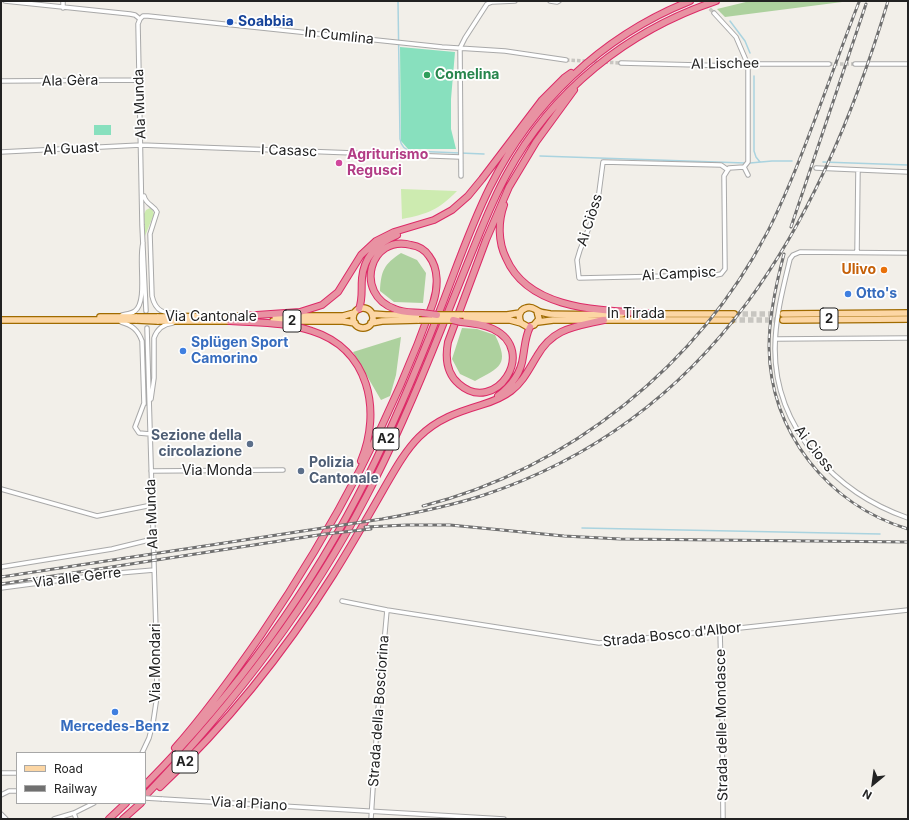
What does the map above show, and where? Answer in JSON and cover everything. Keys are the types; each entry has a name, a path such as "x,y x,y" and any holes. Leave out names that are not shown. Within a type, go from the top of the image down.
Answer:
{"highway":[{"name":"A2","path":"146,784 188,739 242,675 288,612 329,548 357,498 393,425 424,352 473,226 494,179 511,150 531,121 550,98 582,67 604,49 653,18 690,1"},
{"name":"A2","path":"146,797 204,733 241,689 326,568 365,498 400,426 426,366 488,211 507,173 524,145 565,95 588,73 613,53 647,31 689,11 716,1"},
{"name":"A2","path":"356,311 362,299 363,270 372,253 380,244 387,239 443,216 462,201 482,179 542,100 564,78 582,67"},
{"name":"A2","path":"453,320 462,319 493,328 502,334 510,346 513,355 511,368 504,381 495,388 478,392 469,390 458,384 453,378 448,370 446,359 447,348 453,326 486,240 502,200 513,179 536,142 588,73"},
{"name":"A2","path":"513,179 502,213 500,237 506,260 521,282 539,294 566,304 590,308 661,314"},
{"name":"A2","path":"242,316 300,312 322,305 338,292 361,255 372,243 394,232 419,225"},
{"name":"A2","path":"146,779 195,724 247,655 299,576 348,493 389,412 420,337 436,292 436,272 433,263 427,254 418,247 409,244 400,244 390,246 380,253 373,263 370,276 373,289 380,301 400,311 421,316 437,315"},
{"name":"A2","path":"146,797 183,764 218,728 255,686 276,659 318,598 400,463 416,441 428,429 441,420 455,413 505,396 518,385 526,375 540,350 554,336 571,327 604,320"},
{"name":"A2","path":"230,321 292,326 311,330 333,341 354,360 363,376 368,392 370,419 368,438 363,456 348,493"},
{"name":"A2","path":"488,402 504,391 516,377 522,362 525,341 530,327"},
{"path":"105,819 121,804"},
{"path":"109,819 125,804"},
{"path":"124,818 139,804"}],"main road":[{"path":"462,319 507,315 520,312 528,307 537,311 539,318 538,322"},
{"path":"372,323 372,314 366,308 356,311 353,318 355,323 358,327 364,328 372,323 382,320 421,316"},
{"name":"Via Cantonale","path":"200,319 242,316 343,316 356,311"},
{"name":"In Tirada","path":"537,311 551,314 661,314 733,317 604,320"},
{"path":"520,312 519,317 521,323"},
{"path":"372,314 421,316 453,320"},
{"name":"2","path":"908,314 783,317 908,320"},
{"path":"437,315 462,319 510,320 530,327 538,322 553,320 604,320"},
{"name":"Via Cantonale","path":"1,320 137,318 230,321 343,321 355,323"}],"street":[{"path":"5,1 130,14 135,15 140,19"},
{"path":"63,1 63,8"},
{"path":"461,176 460,48 487,4 492,2 514,1"},
{"path":"550,1 559,1"},
{"path":"714,13 736,37 748,65 748,162 744,167"},
{"name":"In Cumlina","path":"140,19 143,16 148,16 460,48"},
{"name":"Ala Munda","path":"140,19 138,24 142,212 146,311"},
{"path":"460,48 505,51 566,60"},
{"name":"Al Lischee","path":"621,64 736,66 829,64"},
{"path":"855,64 908,64"},
{"name":"Ala Gèra","path":"1,81 140,80"},
{"name":"Al Guast","path":"1,152 141,145"},
{"name":"I Casasc","path":"141,145 460,156"},
{"name":"Ai Ciòss","path":"579,278 577,260 598,200 603,162 721,165 728,170"},
{"path":"728,170 733,167 744,167"},
{"path":"744,167 748,176"},
{"path":"816,168 908,172"},
{"name":"Ai Campisc","path":"579,278 716,276 721,274 725,266 724,178 728,170"},
{"path":"858,170 857,252 908,253"},
{"name":"Ala Munda","path":"142,189 144,199 155,208 157,212 144,248"},
{"path":"142,212 146,206 151,206"},
{"name":"Ala Munda","path":"150,234 152,296 155,305 158,309 165,313 200,319"},
{"name":"Ala Munda","path":"116,318 135,311 140,304 142,294 140,253 143,242"},
{"name":"Ai Cioss","path":"857,252 798,253 792,256 778,312 775,355 778,379 796,428 804,441 825,466 847,486 871,502 908,518"},
{"name":"Ala Munda","path":"116,318 136,329 140,334 142,341 144,404"},
{"name":"Ala Munda","path":"149,406 154,378 153,342 156,333 170,323 200,319"},
{"name":"Ala Munda","path":"147,328 154,570"},
{"path":"776,339 908,338"},
{"name":"Ala Munda","path":"148,386 144,404 135,427 139,433 150,434"},
{"name":"Via Monda","path":"151,471 283,470"},
{"path":"1,489 97,516 152,505"},
{"path":"1,567 112,549 153,539"},
{"name":"Via alle Gerre","path":"1,588 99,575 154,570"},
{"name":"Via Mondari","path":"142,752 149,738 153,723 157,696 154,570"},
{"name":"Strada Bosco d'Albor","path":"342,601 386,610 600,643 908,610"},
{"name":"Strada della Bosciorina","path":"371,819 386,610"},
{"name":"Strada delle Mondasce","path":"720,630 723,819"},
{"path":"1,773 16,773"},
{"path":"1,795 9,791 16,791"},
{"name":"Via al Piano","path":"146,798 504,819"},
{"path":"54,819 74,813 92,804"},
{"path":"74,813 76,819"},
{"path":"1,814 6,819"}],"green space":[{"path":"750,1 850,1 725,17 717,9"},
{"name":"Comelina","path":"400,47 455,52 451,99 451,129 456,149 408,149 401,141"},
{"path":"94,125 111,125 111,135 94,135"},
{"path":"401,189 457,191 438,207 426,213 402,219"},
{"path":"150,208 154,214 145,236 144,214 146,210"},
{"path":"401,253 417,260 426,273 423,303 394,302 380,291 381,278 384,269"},
{"path":"462,328 477,329 495,335 502,353 500,364 491,372 475,381 460,374 452,359"},
{"path":"401,337 396,375 390,396 381,400 353,352"}],"waterway":[{"path":"398,1 400,139 402,146 405,149 412,151 484,154"},
{"path":"730,21 745,41 750,53"},
{"path":"754,76 754,151 760,162"},
{"path":"540,156 745,163"},
{"path":"750,163 792,161"},
{"path":"823,162 908,165"},
{"path":"582,528 880,534"}],"tunnel":[{"path":"702,1 714,13"},
{"path":"566,60 621,63"},
{"path":"829,64 855,64"},
{"path":"734,314 783,314"},
{"path":"731,320 783,320"}],"railway":[{"path":"1,577 382,519 446,506 484,495 565,461 635,416 696,363 748,302 792,234 830,160 861,82 888,1"},
{"path":"423,506 477,489 530,466 579,438 625,404 667,367 705,325 739,280 768,231 802,153 859,2"},
{"path":"791,227 866,4"},
{"path":"784,254 778,277 770,324 769,347 772,378 780,408 792,436 809,461 829,483 853,502 879,518 908,529"},
{"path":"365,527 450,525 564,536 620,539 908,542"},
{"path":"1,584 325,534 371,529"}],"place":[{"name":"Soabbia","path":"230,22"},
{"name":"Comelina","path":"427,75"},
{"name":"Agriturismo Regusci","path":"339,163"},
{"name":"Ulivo","path":"884,270"},
{"name":"Otto's","path":"848,294"},
{"name":"Splügen Sport Camorino","path":"183,351"},
{"name":"Sezione della circolazione","path":"250,444"},
{"name":"Polizia Cantonale","path":"301,471"},
{"name":"Mercedes-Benz","path":"115,712"}]}
